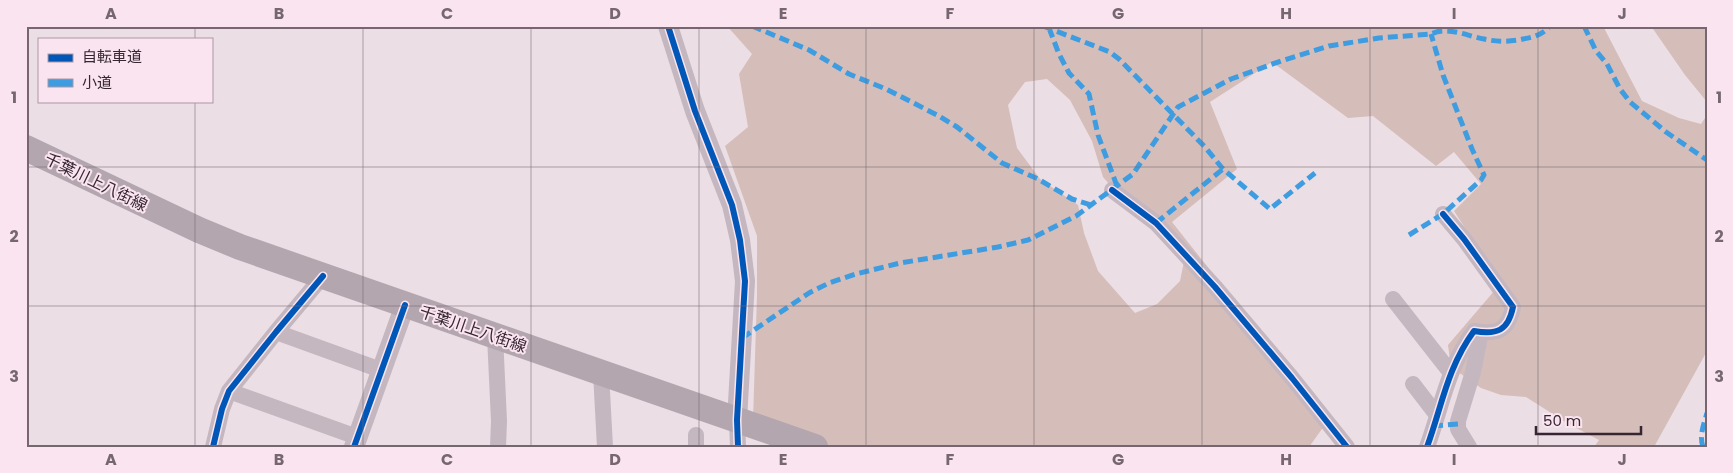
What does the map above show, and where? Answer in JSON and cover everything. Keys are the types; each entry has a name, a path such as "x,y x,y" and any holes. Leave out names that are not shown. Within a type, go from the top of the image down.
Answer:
{"main road":[{"name":"千葉川上八街線","path":"26,148 199,230 240,247 816,447"}],"street":[{"path":"668,26 695,111 732,205 740,240 745,281 737,420 738,447"},
{"path":"1112,190 1156,223 1292,378 1347,447"},
{"path":"1427,447 1450,373 1469,338 1474,331 1498,332 1505,327 1513,307 1464,239 1443,214"},
{"path":"213,447 222,409 229,391 323,276"},
{"path":"1393,299 1450,373"},
{"path":"229,391 356,442 405,305"},
{"path":"276,332 381,370"},
{"path":"1469,447 1458,429 1458,422 1473,372 1481,332"},
{"path":"495,336 499,421 498,447"},
{"path":"601,373 605,447"},
{"path":"1413,384 1436,414"}],"shaded area":[{"path":"727,26 1603,26 1642,101 1679,118 1701,124 1707,115 1707,351 1654,447 1594,447 1599,440 1567,423 1526,397 1501,395 1481,388 1451,367 1448,345 1501,283 1454,211 1481,184 1454,152 1436,166 1373,116 1348,118 1272,62 1210,102 1237,169 1172,222 1282,361 1327,422 1309,447 832,447 753,420 757,236 725,146 748,127 739,74 752,54","holes":["1047,79 1070,100 1092,141 1103,177 1124,201 1185,257 1180,281 1157,304 1135,313 1098,271 1084,233 1078,205 1040,179 1017,148 1008,105 1025,82"]},
{"path":"1651,26 1707,26 1707,102 1685,75"}],"marked path":[{"path":"752,26 809,50 849,74 886,89 937,115 957,127 1002,163 1038,179 1072,199 1091,205"},
{"path":"1043,26 1110,52 1119,59 1205,147 1223,169 1270,209 1315,173"},
{"path":"742,338 809,293 829,283 900,263 998,247 1028,240 1076,216 1133,174 1178,107 1231,79 1329,46 1444,31 1458,32 1494,41 1513,41 1538,35 1550,26"},
{"path":"1584,26 1596,51 1607,64 1620,89 1630,102 1666,132 1707,160"},
{"path":"1049,28 1069,73 1089,94 1098,135 1117,186"},
{"path":"1409,235 1443,214 1481,180 1484,175 1443,75 1431,34"},
{"path":"1156,223 1223,169"},
{"path":"1703,447 1703,425 1707,413"},
{"path":"1433,426 1458,424"}],"cycle path":[{"path":"668,26 695,111 732,205 740,240 745,281 737,420 738,447"},
{"path":"1112,190 1156,223 1215,287 1347,447"},
{"path":"1427,447 1451,373 1465,345 1474,331 1489,332 1500,330 1508,321 1513,307 1464,239 1443,214"},
{"path":"213,447 222,409 229,391 323,276"},
{"path":"354,447 405,305"}]}
